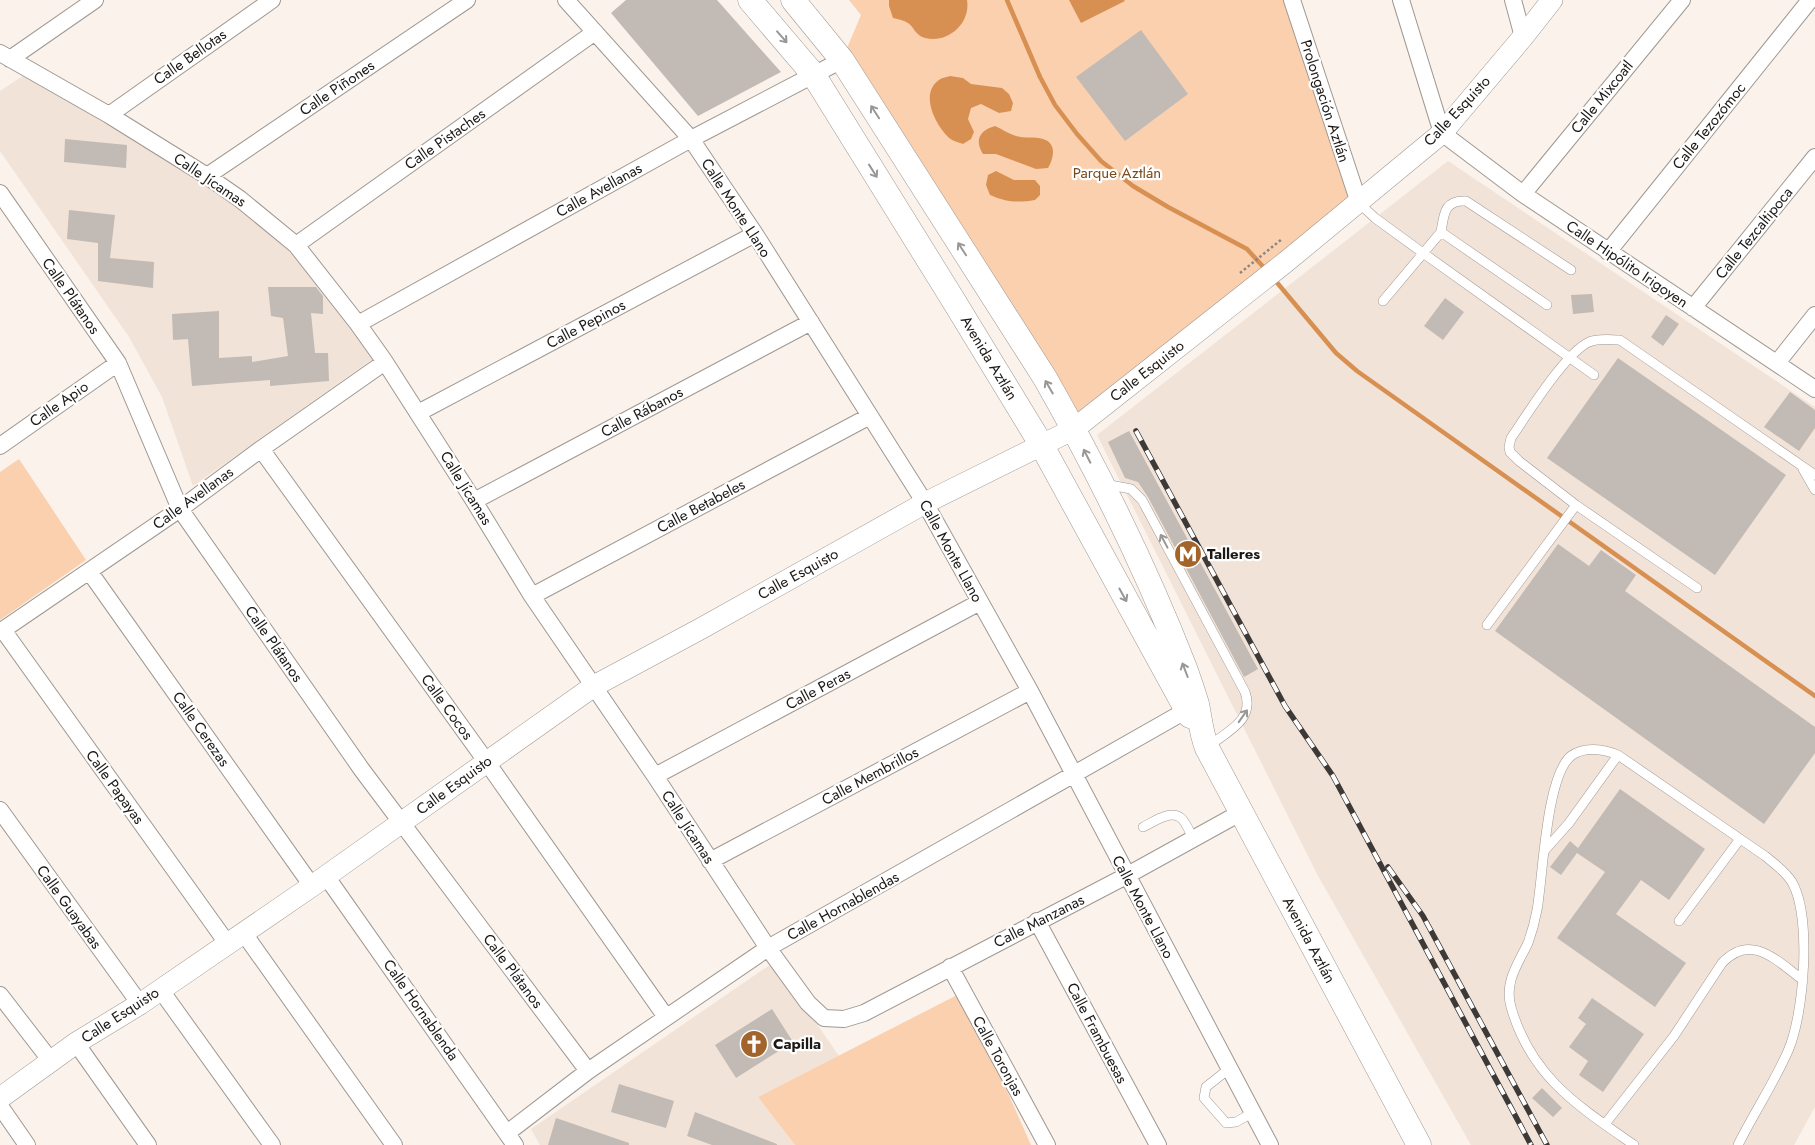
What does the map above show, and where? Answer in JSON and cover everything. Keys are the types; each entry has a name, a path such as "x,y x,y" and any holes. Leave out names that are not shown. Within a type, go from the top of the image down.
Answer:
{"main road":[{"name":"Avenida Aztlán","path":"750,0 813,74 1057,437 1192,708 1204,741 1240,813 1419,1145"},
{"name":"Avenida Aztlán","path":"793,0 842,60 1039,370 1057,437 1102,483 1158,601 1188,677 1192,708"},
{"path":"1057,437 1115,551 1134,579 1158,601"}],"street":[{"path":"5,56 95,0"},
{"name":"Calle Bellotas","path":"109,115 272,0"},
{"name":"Calle Piñones","path":"207,176 467,0"},
{"name":"Calle Monte Llano","path":"566,0 691,139 755,234 925,502 1030,691 1126,876 1270,1145"},
{"name":"Prolongación Aztlán","path":"1292,0 1359,203"},
{"path":"1400,0 1442,132"},
{"path":"1513,0 1523,37"},
{"name":"Calle Esquisto","path":"0,1098 51,1060 140,1004 319,881 594,686 702,628 925,502 1057,437 1359,203 1442,132 1552,0"},
{"name":"Calle Mixcoatl","path":"1523,194 1682,0"},
{"name":"Calle Tezozómoc","path":"1608,252 1810,0"},
{"name":"Calle Pistaches","path":"296,245 595,32"},
{"name":"Calle Jícamas","path":"5,56 109,115 207,176 260,214 296,245 358,324 385,362 532,596 655,776 768,948 808,1003 824,1018 834,1019"},
{"name":"Calle Avellanas","path":"358,324 691,139 842,60"},
{"name":"Calle Hipólito Irigoyen","path":"1442,132 1523,194 1815,389"},
{"name":"Calle Tezcaltipoca","path":"1693,308 1815,157"},
{"name":"Calle Plátanos","path":"0,193 118,363 180,509 362,770 588,1071"},
{"name":"Calle Pepinos","path":"418,413 755,234"},
{"path":"1777,363 1815,315"},
{"name":"Calle Rábanos","path":"474,501 811,322"},
{"name":"Calle Avellanas","path":"1,631 180,509 261,448 385,362"},
{"name":"Calle Apio","path":"2,440 118,363"},
{"name":"Calle Betabeles","path":"532,596 870,416"},
{"name":"Calle Cocos","path":"261,448 666,1017"},
{"name":"Calle Cerezas","path":"89,571 319,881"},
{"name":"Calle Peras","path":"655,776 980,602"},
{"name":"Calle Papayas","path":"1,631 394,1145"},
{"name":"Calle Membrillos","path":"710,861 1030,691"},
{"name":"Calle Hornablendas","path":"511,1139 588,1071 768,948 1192,708"},
{"name":"Calle Guayabas","path":"0,810 140,1004"},
{"name":"Calle Manzanas","path":"834,1019 844,1019 864,1013 1126,876 1240,813"},
{"name":"Calle Hornablenda","path":"319,881 511,1139"},
{"name":"Calle Frambuesas","path":"1037,921 1158,1145"},
{"name":"Calle Toronjas","path":"950,967 1047,1145"},
{"path":"160,989 272,1145"},
{"path":"0,995 51,1060"},
{"path":"76,1043 148,1145"},
{"path":"0,1106 27,1145"}],"lane":[{"path":"1384,301 1441,232 1444,212 1450,204 1457,200 1466,201 1571,270"},
{"path":"1359,203 1375,218 1422,253 1594,375"},
{"path":"1441,232 1547,305"},
{"path":"1697,588 1576,505 1510,452 1511,438 1568,357 1589,342 1620,340 1815,475"},
{"path":"1802,466 1815,490"},
{"path":"1102,483 1126,487 1137,494 1142,500 1245,692 1248,703 1245,716 1233,727 1204,741"},
{"path":"1487,625 1576,505"},
{"path":"1634,1145 1584,1110 1556,1086 1527,1046 1511,1005 1509,983 1534,926 1544,851 1558,776 1571,756 1584,751 1598,749 1618,755 1740,839 1782,869 1794,888 1803,933 1803,980 1800,1006 1789,1050 1738,1145"},
{"path":"1544,851 1569,823 1618,755"},
{"path":"1143,827 1167,816 1175,815 1181,818 1193,838"},
{"path":"1679,921 1740,839"},
{"path":"1605,1124 1674,1036 1722,963 1729,956 1746,949 1756,949 1766,953 1803,980"},
{"path":"1230,1068 1206,1087 1204,1098 1226,1123 1236,1122 1252,1113"}],"path":[{"path":"1252,264 1263,254"}],"shaded area":[{"path":"889,0 967,0 967,8 962,24 956,30 942,38 934,39 922,37 908,23 893,18"},
{"path":"1069,0 1124,0 1125,1 1081,23"},
{"path":"24,75 196,177 293,248 378,355 193,486 162,397 129,337 0,151 0,91"},
{"path":"950,76 963,78 971,84 1002,88 1009,94 1013,103 1011,111 999,113 981,104 971,108 968,119 974,132 971,139 963,144 951,140 939,125 931,109 930,101 930,93 933,86 940,79"},
{"path":"995,126 1016,136 1040,138 1051,144 1053,155 1048,168 1036,169 996,154 983,154 979,144 980,136 986,130"},
{"path":"1448,161 1815,407 1815,1107 1794,1145 1471,1145 1317,874 1097,435"},
{"path":"996,171 1014,180 1035,180 1040,186 1040,195 1035,200 1017,202 990,195 986,185 988,175"},
{"path":"774,962 839,1056 758,1097 795,1145 540,1145 531,1129"}],"green space":[{"name":"Parque Aztlán","path":"849,0 1294,0 1359,203 1074,429 842,60 861,15"},
{"path":"19,459 86,560 0,620 0,472"},
{"path":"963,992 1031,1145 795,1145 758,1097"}],"building":[{"path":"626,0 717,0 781,72 698,116 611,13"},
{"path":"1141,30 1188,94 1125,141 1076,77"},
{"path":"65,139 127,145 126,168 64,162"},
{"path":"69,210 115,215 110,258 154,262 153,288 98,281 98,243 67,239"},
{"path":"268,287 316,287 323,296 323,314 311,313 315,353 328,353 329,381 270,386 270,380 192,386 188,339 173,340 172,314 219,311 219,358 252,356 252,362 288,356 283,318 271,316"},
{"path":"1592,294 1594,312 1573,314 1571,295"},
{"path":"1445,298 1464,312 1443,340 1424,326"},
{"path":"1666,315 1679,324 1663,346 1651,337"},
{"path":"1618,358 1786,475 1715,575 1547,458"},
{"path":"1790,392 1815,410 1815,428 1799,451 1764,427"},
{"path":"1129,431 1258,669 1244,677 1148,497 1138,482 1125,478 1108,442"},
{"path":"1558,544 1589,566 1601,550 1636,575 1625,591 1815,727 1815,753 1764,824 1495,631"},
{"path":"1620,789 1705,849 1669,900 1641,880 1616,914 1686,963 1655,1007 1557,938 1605,872 1577,853 1561,875 1550,867 1570,841 1578,848"},
{"path":"1592,998 1644,1034 1603,1092 1579,1075 1588,1061 1569,1047 1586,1024 1578,1018"},
{"name":"Capilla","path":"772,1009 793,1042 736,1078 715,1045"},
{"path":"619,1084 674,1101 666,1128 611,1112"},
{"path":"1542,1088 1562,1108 1553,1117 1532,1098"},
{"path":"695,1112 777,1145 712,1145 687,1136"},
{"path":"556,1118 629,1143 629,1145 548,1145"}],"waterway":[{"path":"1007,0 1040,77 1055,105 1101,161 1133,186 1247,249 1267,271"},
{"path":"1274,279 1336,353 1357,371 1815,696"}],"railway":[{"path":"1136,431 1285,706 1333,776 1531,1145"},
{"path":"1388,867 1423,916 1547,1145"}],"place":[{"name":"Talleres","path":"1188,554"},
{"name":"Capilla","path":"754,1044"}]}
